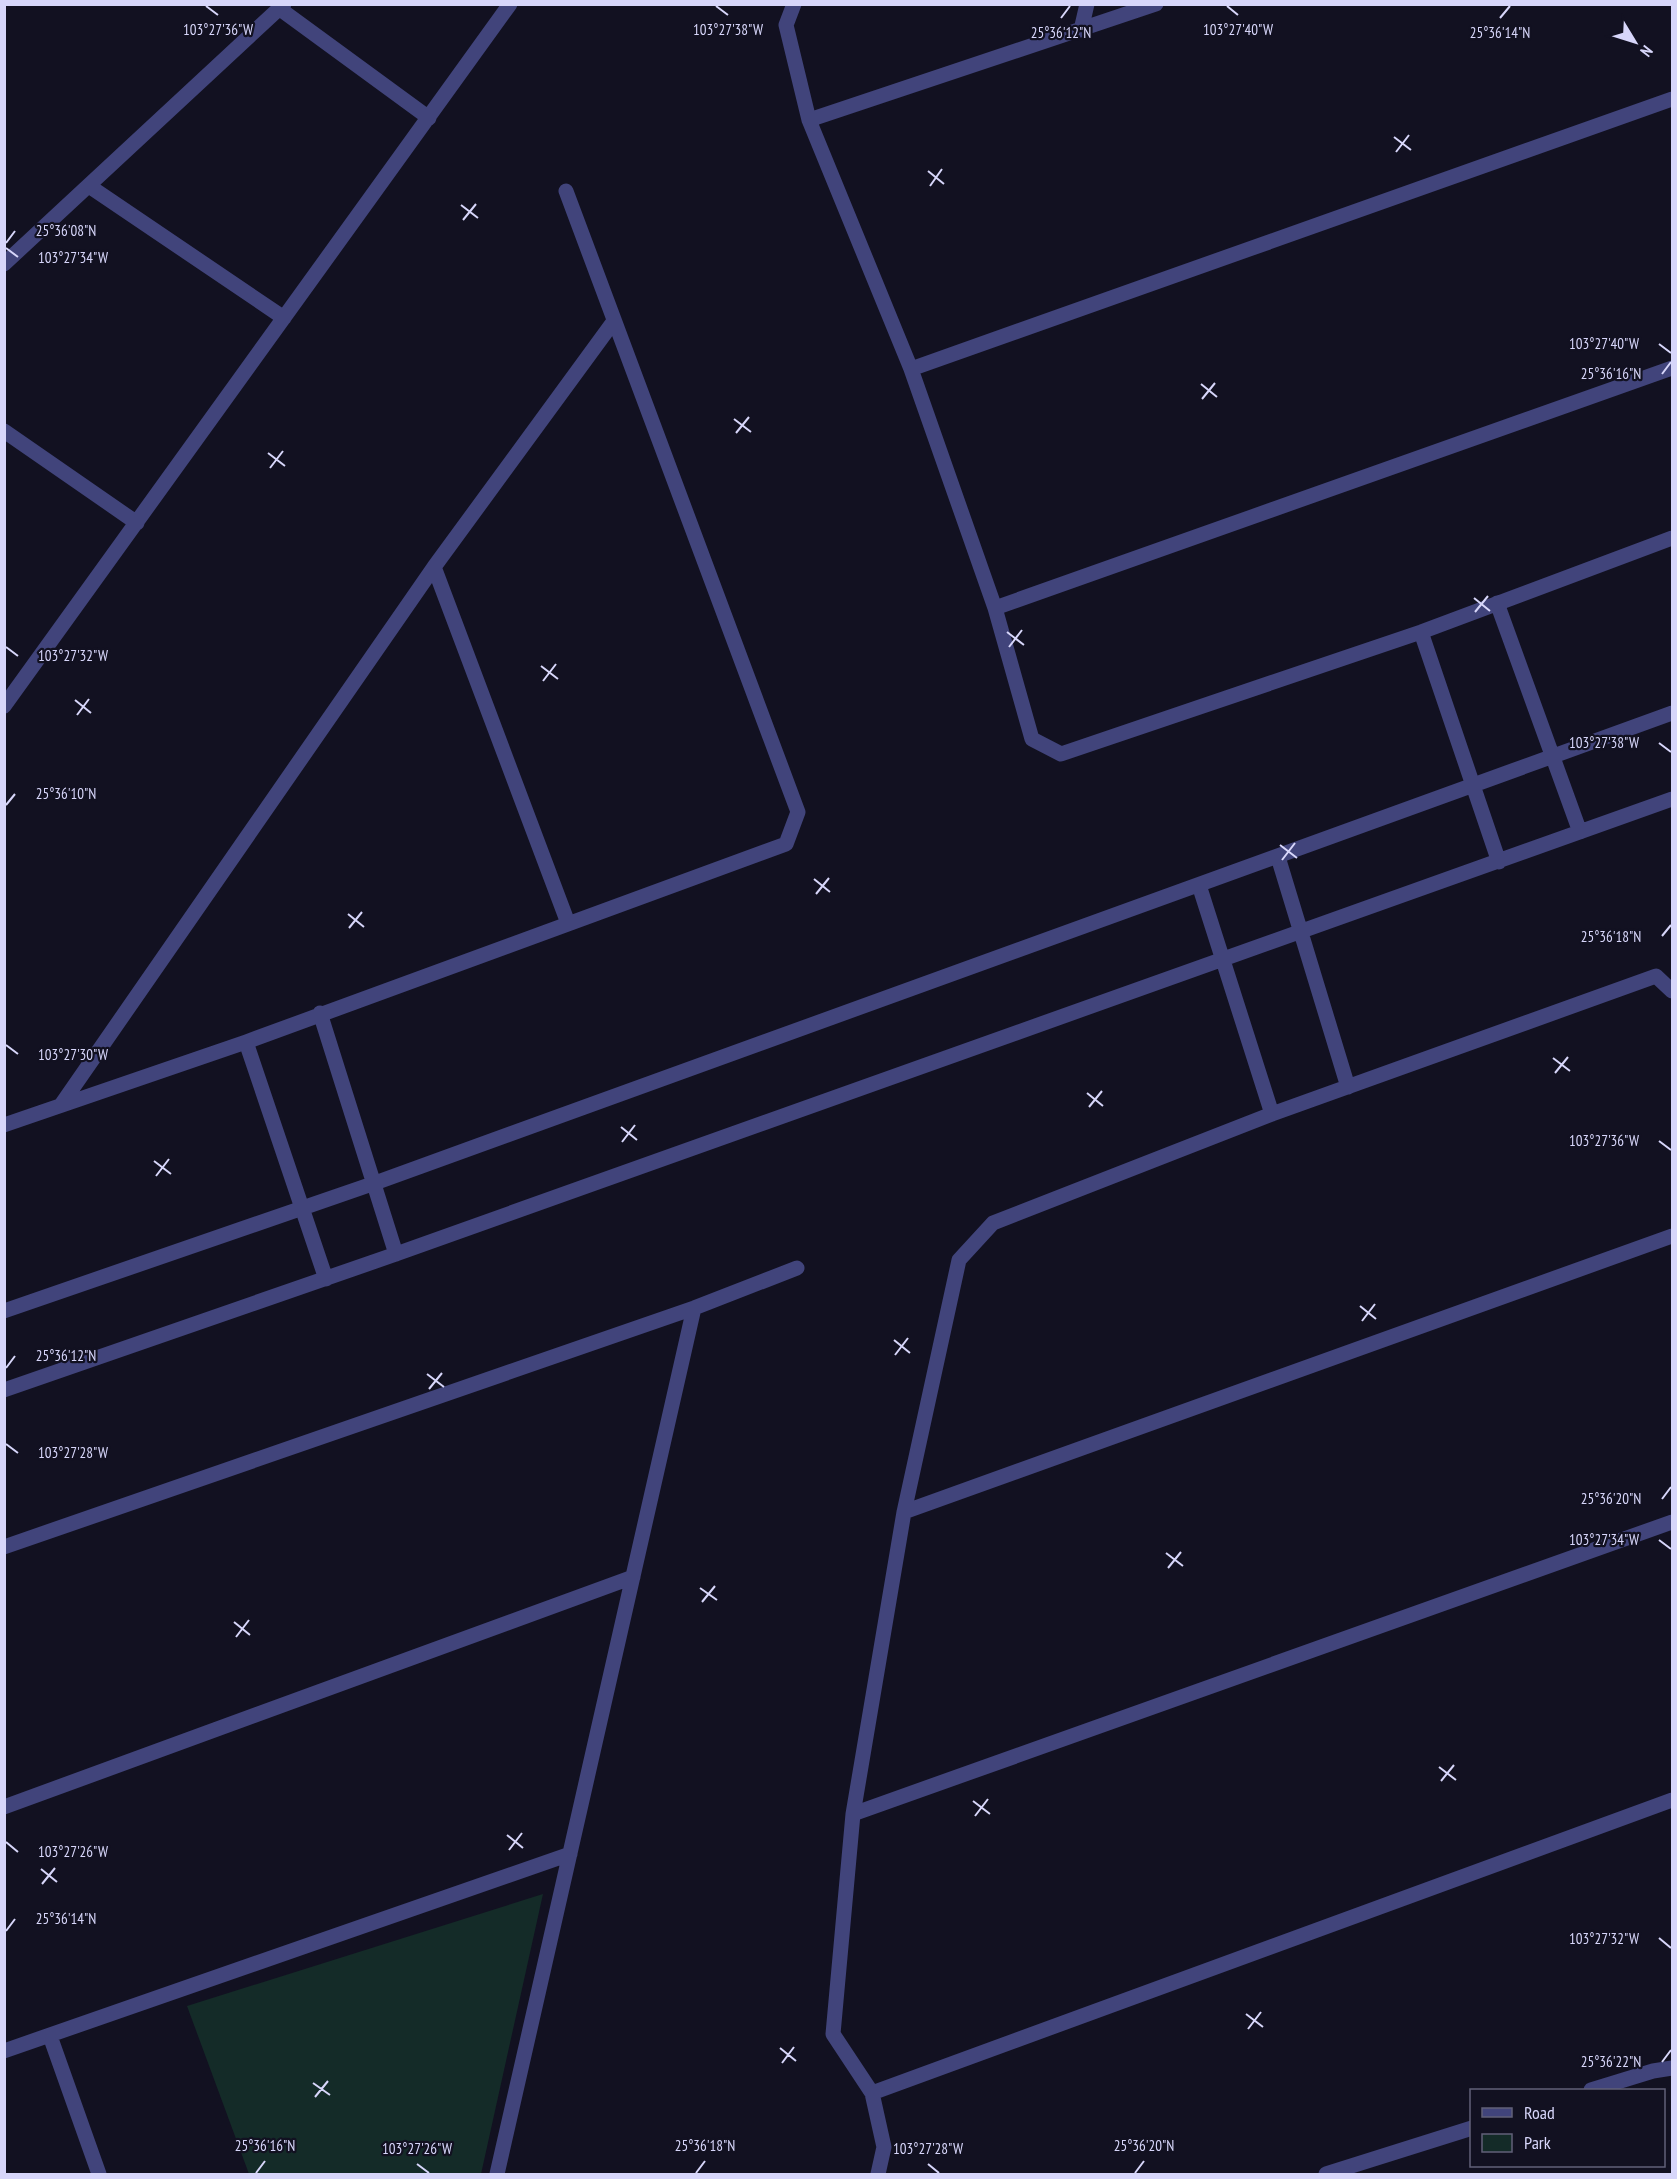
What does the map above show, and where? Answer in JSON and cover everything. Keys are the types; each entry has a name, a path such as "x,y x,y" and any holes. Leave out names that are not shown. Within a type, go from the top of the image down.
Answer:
{"street":[{"path":"4,706 510,4"},
{"path":"794,4 786,25 809,120 911,369 995,608 1032,739 1061,754 1421,632 1672,538"},
{"path":"1080,30 1087,4"},
{"path":"809,120 1156,4"},
{"path":"4,264 282,7 429,118"},
{"path":"911,369 1672,99"},
{"path":"89,186 284,318"},
{"path":"4,1125 246,1042 786,844 798,812 566,191"},
{"path":"61,1105 434,567 614,321"},
{"path":"995,608 1672,369"},
{"path":"4,431 137,523"},
{"path":"434,567 568,923"},
{"path":"1497,603 1580,832"},
{"path":"1421,632 1499,862"},
{"path":"4,1311 375,1183 1672,713"},
{"path":"4,1390 326,1279 1672,799"},
{"path":"1278,857 1348,1087"},
{"path":"1198,885 1272,1114"},
{"path":"878,2175 884,2147 872,2092 833,2034 853,1814 904,1512 959,1260 993,1223 1272,1114 1656,976 1672,991"},
{"path":"320,1013 396,1254"},
{"path":"246,1042 326,1279"},
{"path":"904,1512 1672,1236"},
{"path":"4,1547 694,1308 797,1268"},
{"path":"503,2173 570,1854 694,1308"},
{"path":"853,1814 1672,1522"},
{"path":"4,1807 633,1577"},
{"path":"872,2092 1672,1800"},
{"path":"4,2051 570,1854"},
{"path":"50,2036 99,2175"},
{"path":"1597,2089 1653,2071 1672,2068"},
{"path":"1326,2175 1470,2129"}],"green space":[{"path":"543,1894 481,2174 249,2174 187,2006"}]}
